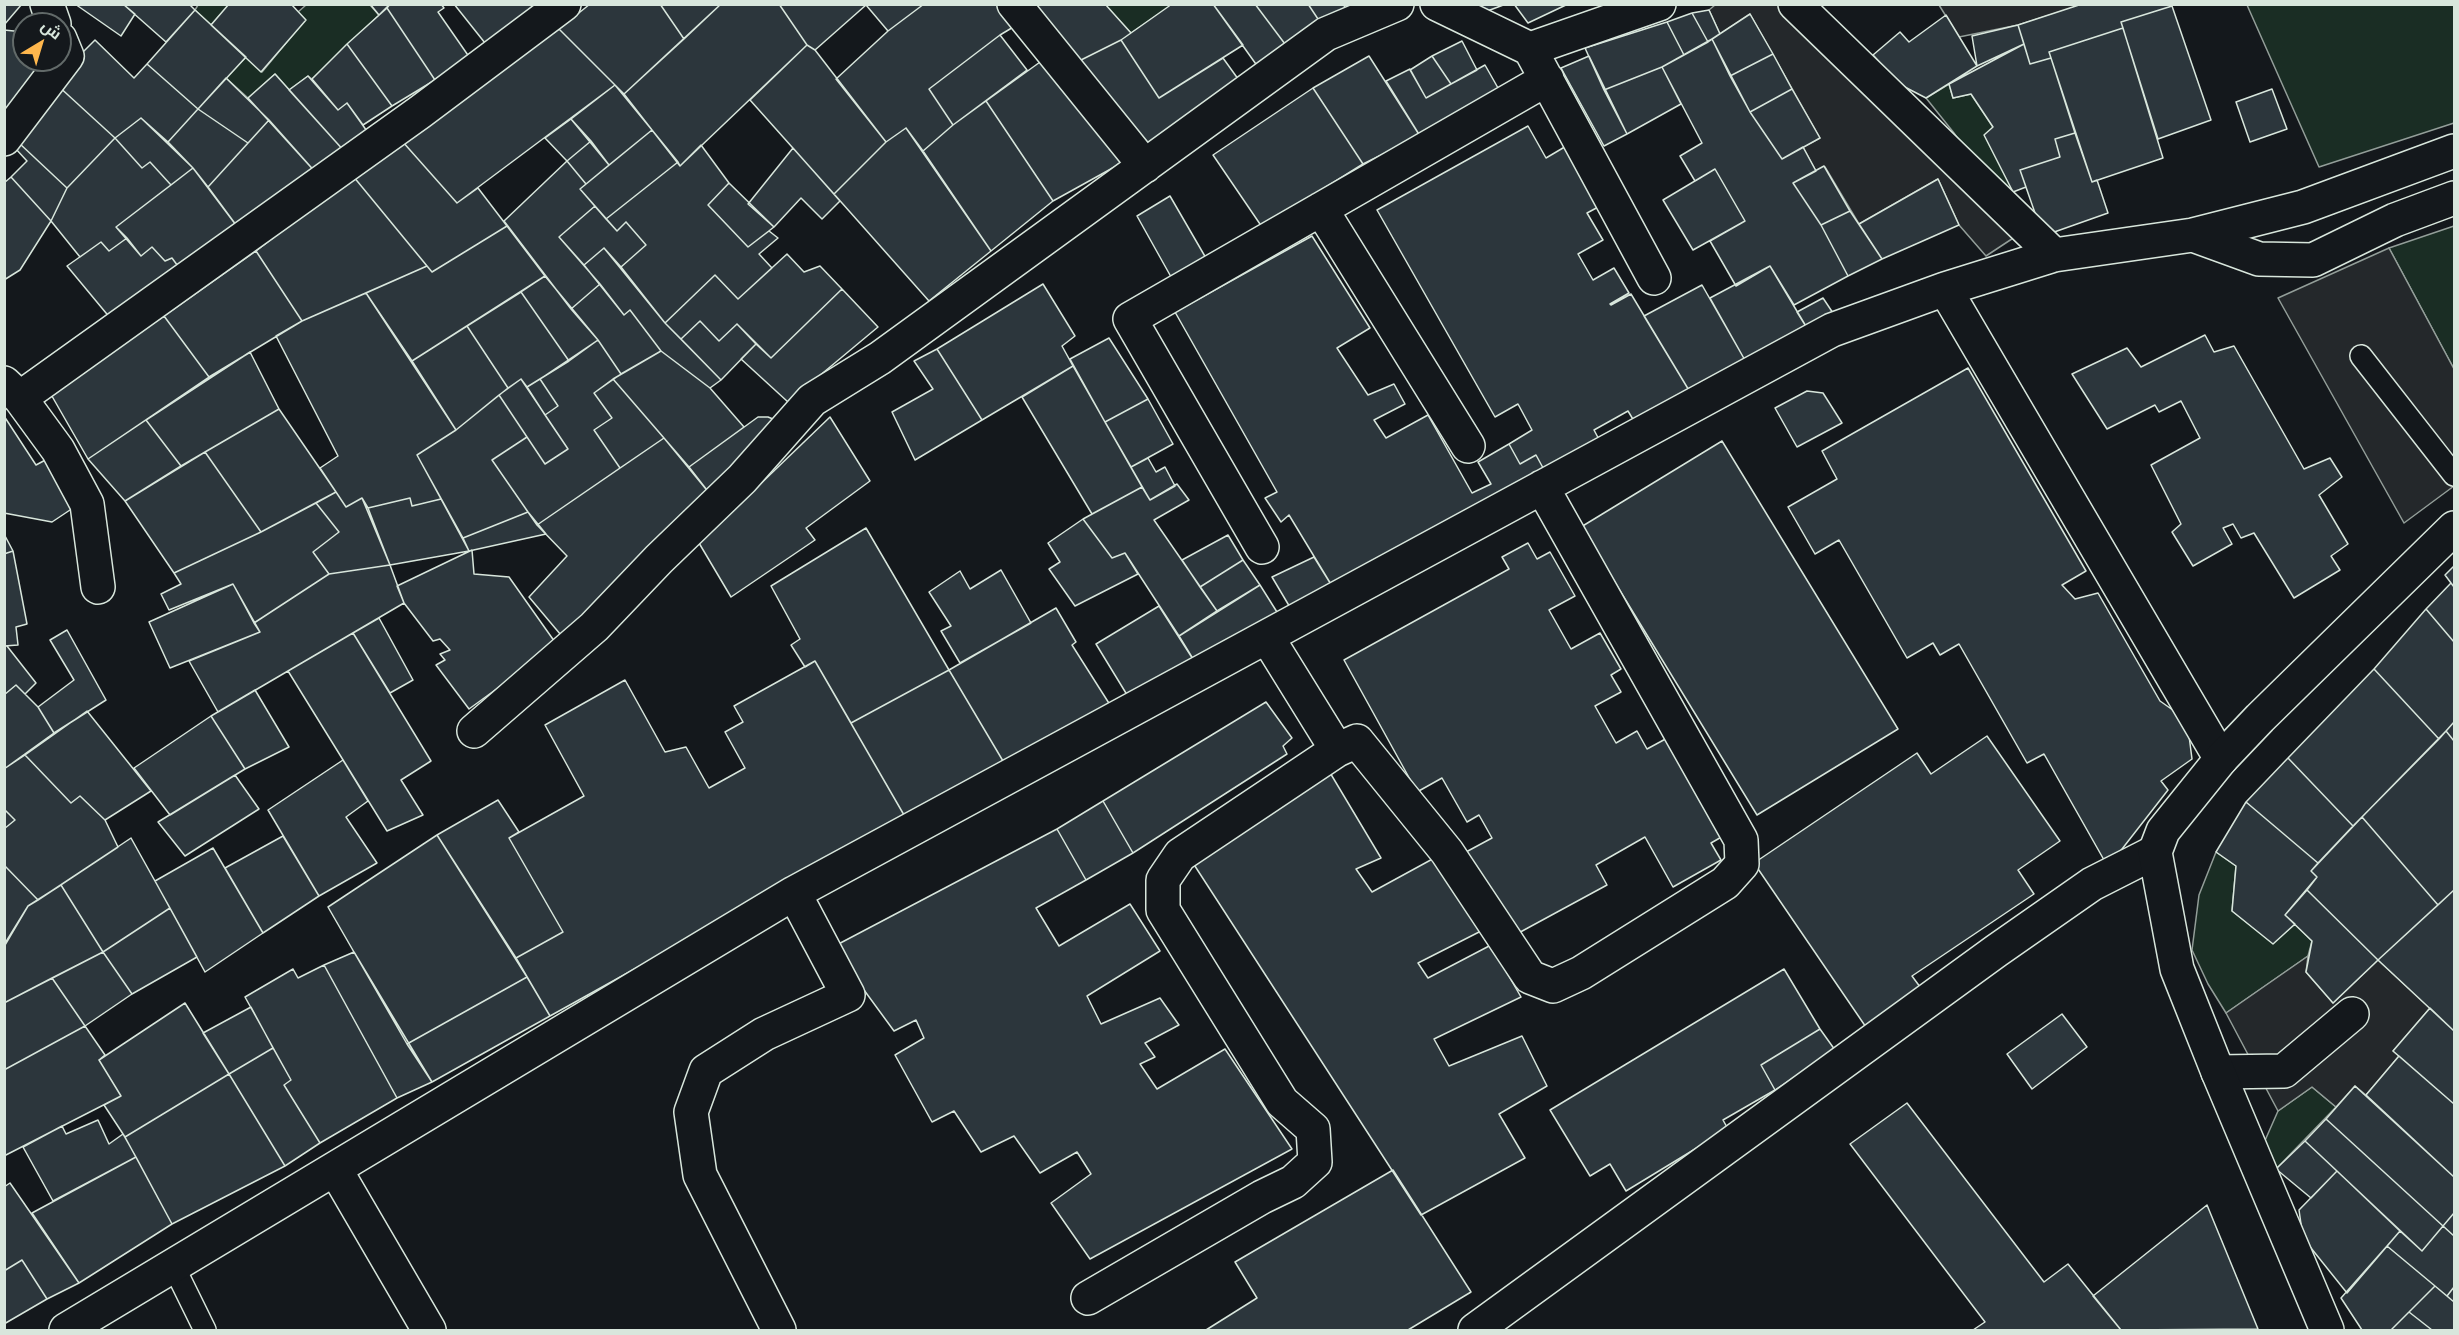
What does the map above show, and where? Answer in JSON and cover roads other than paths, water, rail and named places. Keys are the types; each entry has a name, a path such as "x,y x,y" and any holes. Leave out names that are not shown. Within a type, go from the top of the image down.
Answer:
{"street":[{"path":"98,587 87,504 58,450 12,391 420,112 564,4"},
{"path":"1014,4 1145,166"},
{"path":"474,731 594,627 659,559 742,479 812,400 880,358 1326,34 1397,4"},
{"path":"1437,4 1530,49 1654,278"},
{"path":"1530,49 1659,4"},
{"path":"1809,8 2054,255"},
{"path":"4,139 55,72"},
{"path":"1262,547 1130,319 1546,79"},
{"path":"66,1330 794,893 1832,330 1945,288 2054,255 2193,236 2303,207 2454,151"},
{"path":"2193,236 2259,259 2313,260 2395,220 2454,198"},
{"path":"1321,209 1468,446"},
{"path":"1945,288 2221,759"},
{"path":"1088,1298 1262,1197 1293,1182 1315,1162 1312,1129 1282,1102 1162,910 1163,880 1180,855 1337,750 1356,741 1447,852 1530,976 1553,986 1581,973 1725,883 1742,864 1741,840 1542,487"},
{"path":"2327,1330 2177,969 2155,852 2163,831 2221,759 2454,528"},
{"path":"1267,637 1337,750"},
{"path":"1475,1330 2015,938 2092,884 2155,852"},
{"path":"779,1330 700,1175 691,1112 706,1071 764,1034 848,995 794,893"},
{"path":"2218,1072 2284,1071 2352,1014"},
{"path":"335,1169 429,1330"}],"lane":[{"path":"2361,356 2454,475"},
{"path":"174,1267 205,1330"}]}
